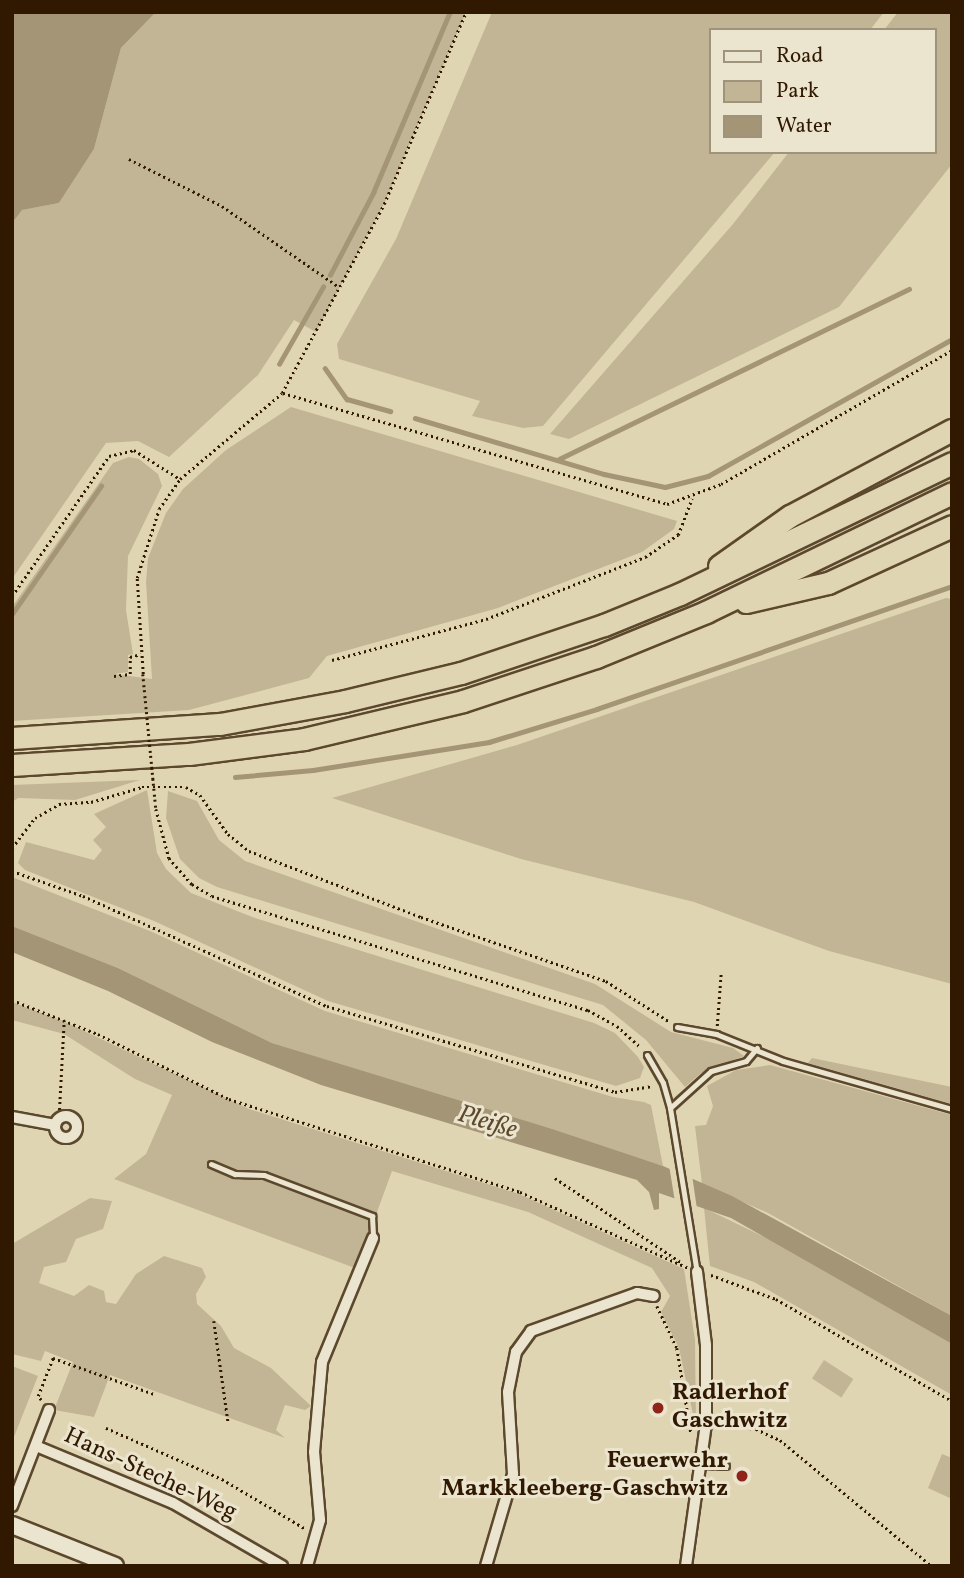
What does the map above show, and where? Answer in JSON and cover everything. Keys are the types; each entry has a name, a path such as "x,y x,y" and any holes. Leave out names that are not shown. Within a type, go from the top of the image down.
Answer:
{"highway":[{"path":"680,594 790,516 952,430"},
{"path":"12,738 220,724 345,701 527,652 680,594 952,463"},
{"path":"12,765 190,754 348,729 525,682 706,611 952,493"},
{"path":"706,611 828,583 952,526"}],"main road":[{"path":"12,1525 114,1566"}],"street":[{"path":"12,1117 57,1121"},
{"path":"307,1566 318,1535 314,1452 322,1362 373,1238"},
{"path":"686,1566 706,1423 706,1345 692,1270"},
{"path":"486,1566 513,1474 508,1392 516,1352 531,1331 637,1293 654,1296"},
{"name":"Hans-Steche-Weg","path":"12,1506 50,1410"},
{"name":"Hans-Steche-Weg","path":"36,1446 173,1503 282,1566"}],"lane":[{"path":"677,1027 716,1034 757,1048 783,1061 952,1109"},
{"path":"670,1108 711,1071 746,1061 757,1048"},
{"path":"647,1055 663,1083 670,1108 691,1242 692,1270"},
{"path":"211,1164 236,1174 264,1175 372,1216 373,1238"},
{"path":"702,1465 726,1466"}],"path":[{"path":"466,12 384,204 282,393 180,479 159,509 141,555 136,603 156,810 169,858 192,884 212,896 588,1010 617,1026 647,1055"},
{"path":"129,159 222,206 339,287"},
{"path":"282,393 639,499 667,504 692,499 952,350"},
{"path":"12,596 109,456 134,450 180,479"},
{"path":"332,660 486,619 645,557 678,535 692,499"},
{"path":"114,676 130,674 130,657 141,654"},
{"path":"12,848 35,818 59,804 100,800 142,788 186,788 200,795 228,834 249,850 421,917 606,981 677,1027"},
{"path":"12,871 94,901 327,1006 615,1091 663,1083"},
{"path":"716,1034 720,973"},
{"path":"12,1000 64,1018 239,1103 520,1192 692,1270 735,1281 776,1299 952,1401"},
{"path":"57,1121 64,1018"},
{"path":"555,1178 692,1270"},
{"path":"654,1296 677,1348 691,1433"},
{"path":"215,1321 228,1421"},
{"path":"50,1410 37,1396 53,1358 154,1394"},
{"path":"706,1423 756,1429 780,1440 932,1566"},
{"path":"106,1428 180,1458 318,1535"}],"green space":[{"path":"156,12 466,12 384,204 316,332 294,320 258,375 169,457 138,441 106,443 12,579 12,223 21,210 59,203 94,149 121,48"},
{"path":"492,12 884,12 872,28 708,28 708,154 773,154 543,426 523,428 472,416 480,401 339,359 337,344 396,239"},
{"path":"898,12 952,12 952,164 839,307 569,439 550,434 733,224 787,154 936,154 936,28 886,28"},
{"path":"291,407 677,521 674,529 642,552 498,608 327,656 309,678 189,710 12,721 12,607 113,463 129,457 139,459 158,474 162,486 128,556 126,610 133,654 128,655 128,672 114,674 152,679 146,582 148,558 166,513 183,489 226,450"},
{"path":"946,598 952,599 952,984 829,951 694,902 521,859 332,798 517,745"},
{"path":"140,780 75,800 18,798 12,802 12,785"},
{"path":"147,790 157,853 166,869 191,893 255,918 594,1023 615,1033 638,1057 644,1067 640,1078 616,1086 328,1001 154,921 25,870 18,863 26,842 94,860 102,850 93,840 106,827 94,814"},
{"path":"168,791 197,801 219,840 245,861 595,984 671,1032 733,1048 744,1056 701,1073 685,1087 646,1040 603,1005 217,887 199,878 180,859 166,818"},
{"path":"12,877 150,931 325,1011 613,1097 651,1105 663,1166 272,1043 118,968 12,926"},
{"path":"12,1002 63,1021 249,1109 519,1194 684,1269 695,1340 696,1428 679,1348 661,1312 670,1296 652,1268 528,1212 392,1171 377,1212 379,1240 369,1236 355,1268 114,1179 146,1154 172,1095 135,1079 64,1034 12,1020"},
{"path":"812,1058 952,1087 952,1104 808,1063"},
{"path":"770,1065 952,1115 952,1316 768,1213 702,1184 695,1126 706,1125 713,1106 707,1086 736,1070"},
{"path":"90,1198 112,1201 103,1229 76,1239 66,1262 44,1267 39,1283 74,1296 89,1285 104,1291 106,1302 116,1304 136,1274 164,1256 202,1268 206,1277 196,1294 197,1304 221,1326 234,1348 271,1368 311,1406 305,1410 285,1405 276,1430 285,1438 110,1375 94,1417 54,1410 73,1362 45,1351 41,1361 12,1354 12,1244"},
{"path":"704,1208 771,1240 952,1344 952,1395 754,1282 710,1266"},
{"path":"824,1360 853,1379 841,1398 812,1378"},
{"path":"12,1366 38,1376 12,1442"},
{"path":"942,1454 952,1458 952,1499 928,1488"}],"water":[{"path":"12,12 156,12 121,48 94,149 59,203 22,210 12,223"},
{"name":"Pleiße","path":"12,926 118,968 272,1043 552,1129 663,1166 732,1196 952,1316 952,1344 731,1218 659,1193 659,1209 654,1210 649,1192 637,1180 321,1085 212,1042 108,991 12,952"}],"pier":[{"path":"669,1165 692,1175 697,1209 675,1202"}],"waterway":[{"path":"330,275 373,193 450,12"},
{"path":"279,364 323,287"},
{"path":"559,459 909,289"},
{"path":"415,418 604,474 665,487 708,476 952,339"},
{"path":"325,368 347,399 390,411"},
{"path":"12,614 101,486"},
{"path":"235,777 313,770 489,742 597,709 952,586"}],"place":[{"name":"Radlerhof Gaschwitz","path":"658,1408"},
{"name":"Feuerwehr Markkleeberg-Gaschwitz","path":"742,1476"}]}
